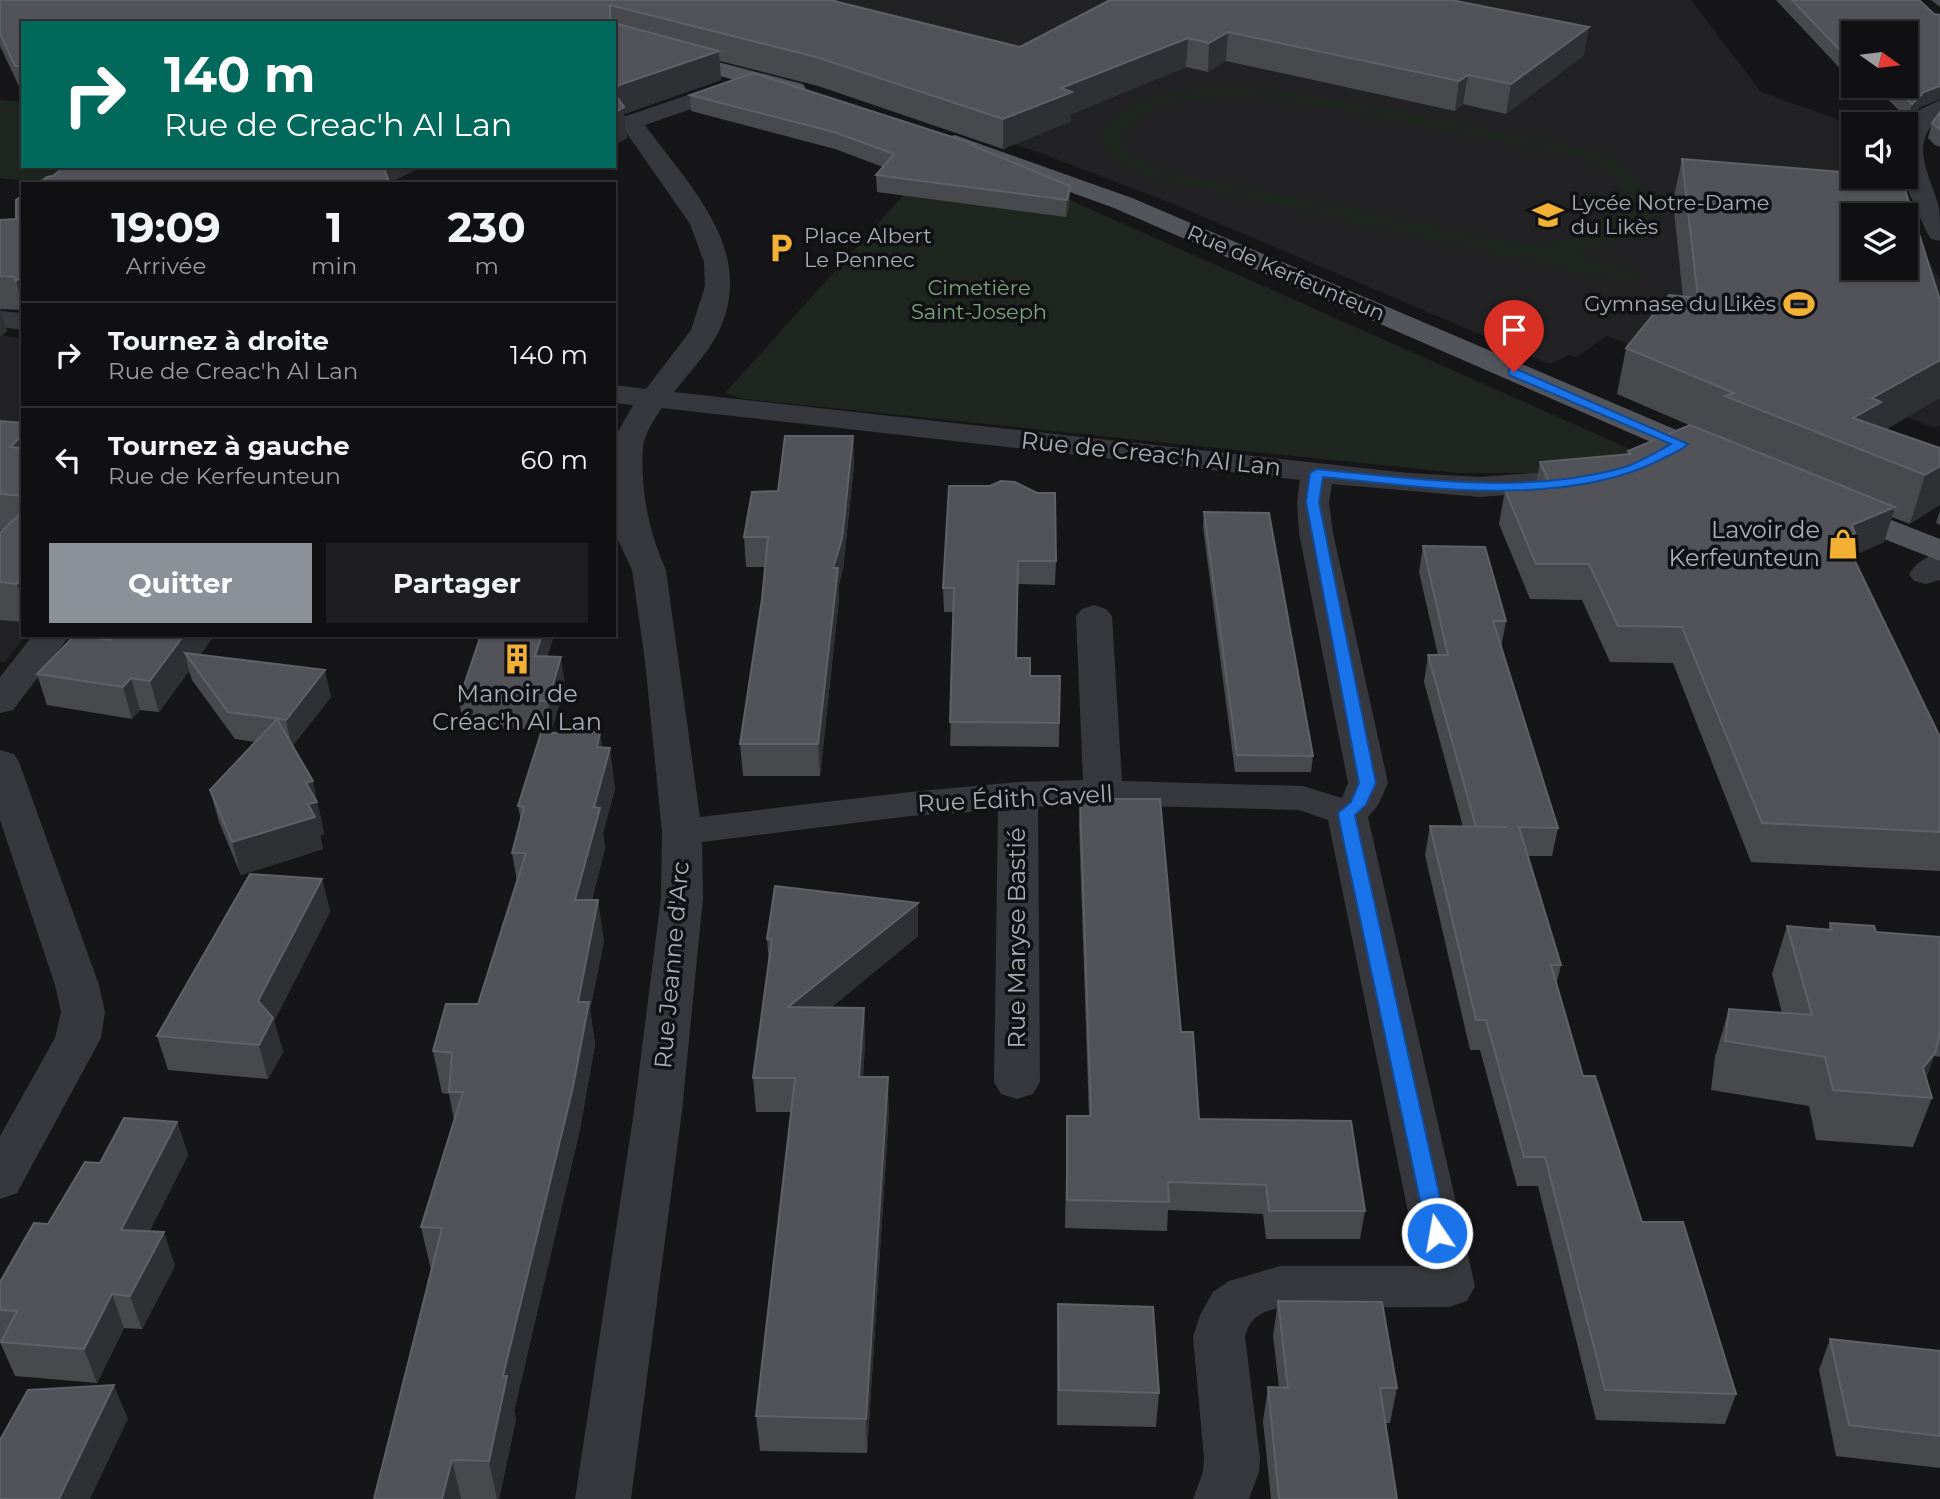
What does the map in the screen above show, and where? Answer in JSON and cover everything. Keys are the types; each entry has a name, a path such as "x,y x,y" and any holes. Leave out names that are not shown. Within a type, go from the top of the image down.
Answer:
{"main road":[{"path":"616,42 822,98"},
{"name":"Rue de Kerfeunteun","path":"935,136 1123,203 1740,469"},
{"path":"1812,499 1936,563"}],"street":[{"path":"623,123 755,78"},
{"path":"1940,107 1914,130 1910,144 1920,190 1940,233"},
{"name":"Rue Jeanne d'Arc","path":"603,1499 669,1019 682,898 682,832 663,661 649,570 635,540 627,461 629,436 705,331 716,305 719,280 713,249 703,224 623,123"},
{"path":"0,319 21,322"},
{"name":"Rue de Creac'h Al Lan","path":"616,394 1317,473 1471,487 1562,482 1635,467 1681,444"},
{"path":"1221,1499 1229,1479 1232,1458 1219,1338 1221,1322 1227,1310 1240,1298 1258,1290 1280,1287 1449,1286 1347,813 1358,805 1368,783 1316,533 1312,502 1317,473"},
{"path":"1094,616 1103,793"},
{"path":"0,702 50,637"},
{"path":"0,762 67,955 83,1012 78,1038 0,1180"},
{"name":"Rue Édith Cavell","path":"682,832 1018,794 1103,793 1303,798 1347,813"},
{"name":"Rue Maryse Bastié","path":"1017,1082 1018,794"}],"shaded area":[{"name":"Lycée Notre-Dame du Likès","path":"509,0 1691,0 1761,92 1841,121 1841,189 1853,189 1853,203 1841,203 1841,280 1918,280 1918,243 1940,280 1940,425 1935,428 1862,400 1657,354 1606,336 1577,357 1569,355 1550,364 1171,203 1043,154 939,119 616,24 616,21 605,21"},
{"path":"0,335 21,339 21,637 24,637 5,662 0,662"}],"green space":[{"path":"1214,86 1262,89 1358,102 1595,151 1628,167 1643,181 1652,202 1653,215 1646,225 1629,238 1577,255 1643,271 1633,285 1153,178 1129,170 1110,156 1101,134 1110,121 1122,111 1151,97","holes":["1273,98 1573,157 1608,173 1619,186 1625,206 1615,217 1592,232 1550,243 1522,244 1163,170 1142,161 1128,146 1126,134 1134,123 1167,104 1207,99"]},
{"path":"0,100 21,102 21,168 214,168 82,182 0,178"},
{"name":"Cimetière Saint-Joseph","path":"917,180 1070,200 1639,453 1552,473 1459,473 744,399 725,393"}],"building":[{"path":"0,0 830,0 1020,47 1110,0 1451,0 1589,27 1511,84 1468,75 1459,81 1228,32 1209,43 1188,38 1061,88 1072,92 1003,119 816,57 610,5 610,21 21,21 21,66 15,66 0,34"},
{"path":"1792,0 1919,0 1934,14 1940,15 1940,86 1924,92 1918,98 1918,21 1841,21 1841,51"},
{"path":"616,24 719,51 619,85 616,89"},
{"path":"753,73 974,144 971,145 1070,186 1067,200 876,175 894,154 834,132 690,95"},
{"path":"616,96 624,107 616,112"},
{"path":"1905,98 1918,98 1912,104"},
{"path":"1940,112 1940,130 1932,123"},
{"path":"1682,159 1841,172 1841,189 1905,189 1909,203 1841,203 1841,280 1918,280 1918,231 1940,300 1940,360 1872,398 1881,402 1853,418 1940,448 1940,466 1925,475 1725,396 1734,393 1626,348 1669,295 1698,298"},
{"path":"63,168 384,168 389,182 41,182"},
{"path":"21,196 21,277 16,281 14,277 0,276 0,220 16,219 16,200"},
{"path":"0,421 21,423 21,437 10,447 21,448 21,496 0,494"},
{"path":"1690,425 1895,507 1852,525 1855,533 1833,547 1852,555 1940,737 1940,832 1762,823 1682,627 1618,626 1589,564 1536,564 1505,490 1552,489 1540,462 1631,454 1628,451"},
{"path":"785,436 853,436 842,539 833,568 838,568 818,744 740,744 762,599 768,537 744,537 752,492 778,491"},
{"path":"1001,481 1015,482 1037,493 1055,493 1056,561 1018,561 1016,658 1030,658 1030,676 1060,676 1059,723 950,722 954,588 943,588 949,486 990,486"},
{"path":"1204,512 1269,513 1313,756 1237,755"},
{"path":"21,513 21,579 17,584 0,582 0,533"},
{"path":"1423,546 1485,547 1506,621 1493,621 1558,828 1519,827 1561,965 1551,965 1583,1076 1595,1076 1642,1222 1683,1222 1736,1394 1605,1390 1545,1157 1524,1157 1486,1020 1476,1020 1430,826 1476,827 1428,655 1448,655"},
{"path":"73,637 111,640 113,637 183,637 150,681 131,678 123,687 37,674"},
{"name":"Manoir de Créac'h Al Lan","path":"480,637 541,637 535,656 561,657 548,701 459,700"},
{"path":"185,653 325,670 286,720 228,712"},
{"path":"277,719 313,781 306,783 317,802 308,804 315,817 232,842 210,790"},
{"path":"600,732 597,747 610,748 594,807 600,808 575,900 598,900 578,1002 589,1002 573,1087 503,1376 507,1376 489,1461 452,1460 442,1499 374,1499 442,1228 421,1227 463,1092 449,1092 452,1053 433,1051 446,1004 478,1004 526,853 512,853 524,807 518,806 541,733"},
{"path":"1080,799 1160,799 1181,1032 1193,1032 1199,1119 1351,1121 1365,1211 1269,1211 1266,1185 1168,1182 1169,1202 1067,1200 1067,1116 1091,1116"},
{"path":"250,874 322,879 258,1001 273,1018 259,1045 157,1036"},
{"path":"775,886 918,903 788,1007 864,1008 859,1077 888,1077 866,1419 756,1416 795,1078 753,1078 772,939 767,939"},
{"path":"1830,923 1874,926 1876,932 1940,937 1940,1033 1935,1053 1923,1068 1932,1098 1833,1090 1825,1057 1725,1041 1729,1009 1812,1015 1787,926 1832,930"},
{"path":"124,1118 177,1122 121,1230 164,1232 130,1296 112,1294 84,1349 1,1342 17,1311 0,1310 0,1282 34,1223 48,1224 85,1162 100,1163"},
{"path":"1278,1301 1382,1302 1397,1388 1380,1388 1397,1499 1279,1499 1268,1387 1288,1388"},
{"path":"1058,1304 1153,1307 1159,1393 1059,1390"},
{"path":"1830,1339 1940,1351 1940,1436 1849,1425"},
{"path":"114,1385 59,1499 0,1499 0,1440 28,1390"}],"place":[{"name":"Lycée Notre-Dame du Likès","path":"1548,215"},
{"name":"Place Albert Le Pennec","path":"781,248"},
{"name":"Gymnase du Likès","path":"1799,304"},
{"name":"Lavoir de Kerfeunteun","path":"1843,544"},
{"name":"Manoir de Créac'h Al Lan","path":"517,659"}],"route":[{"path":"1437,1233 1350,834 1347,813 1358,805 1368,783 1316,533 1312,502 1317,473 1452,487 1562,482 1628,471 1681,444 1514,372"}]}
